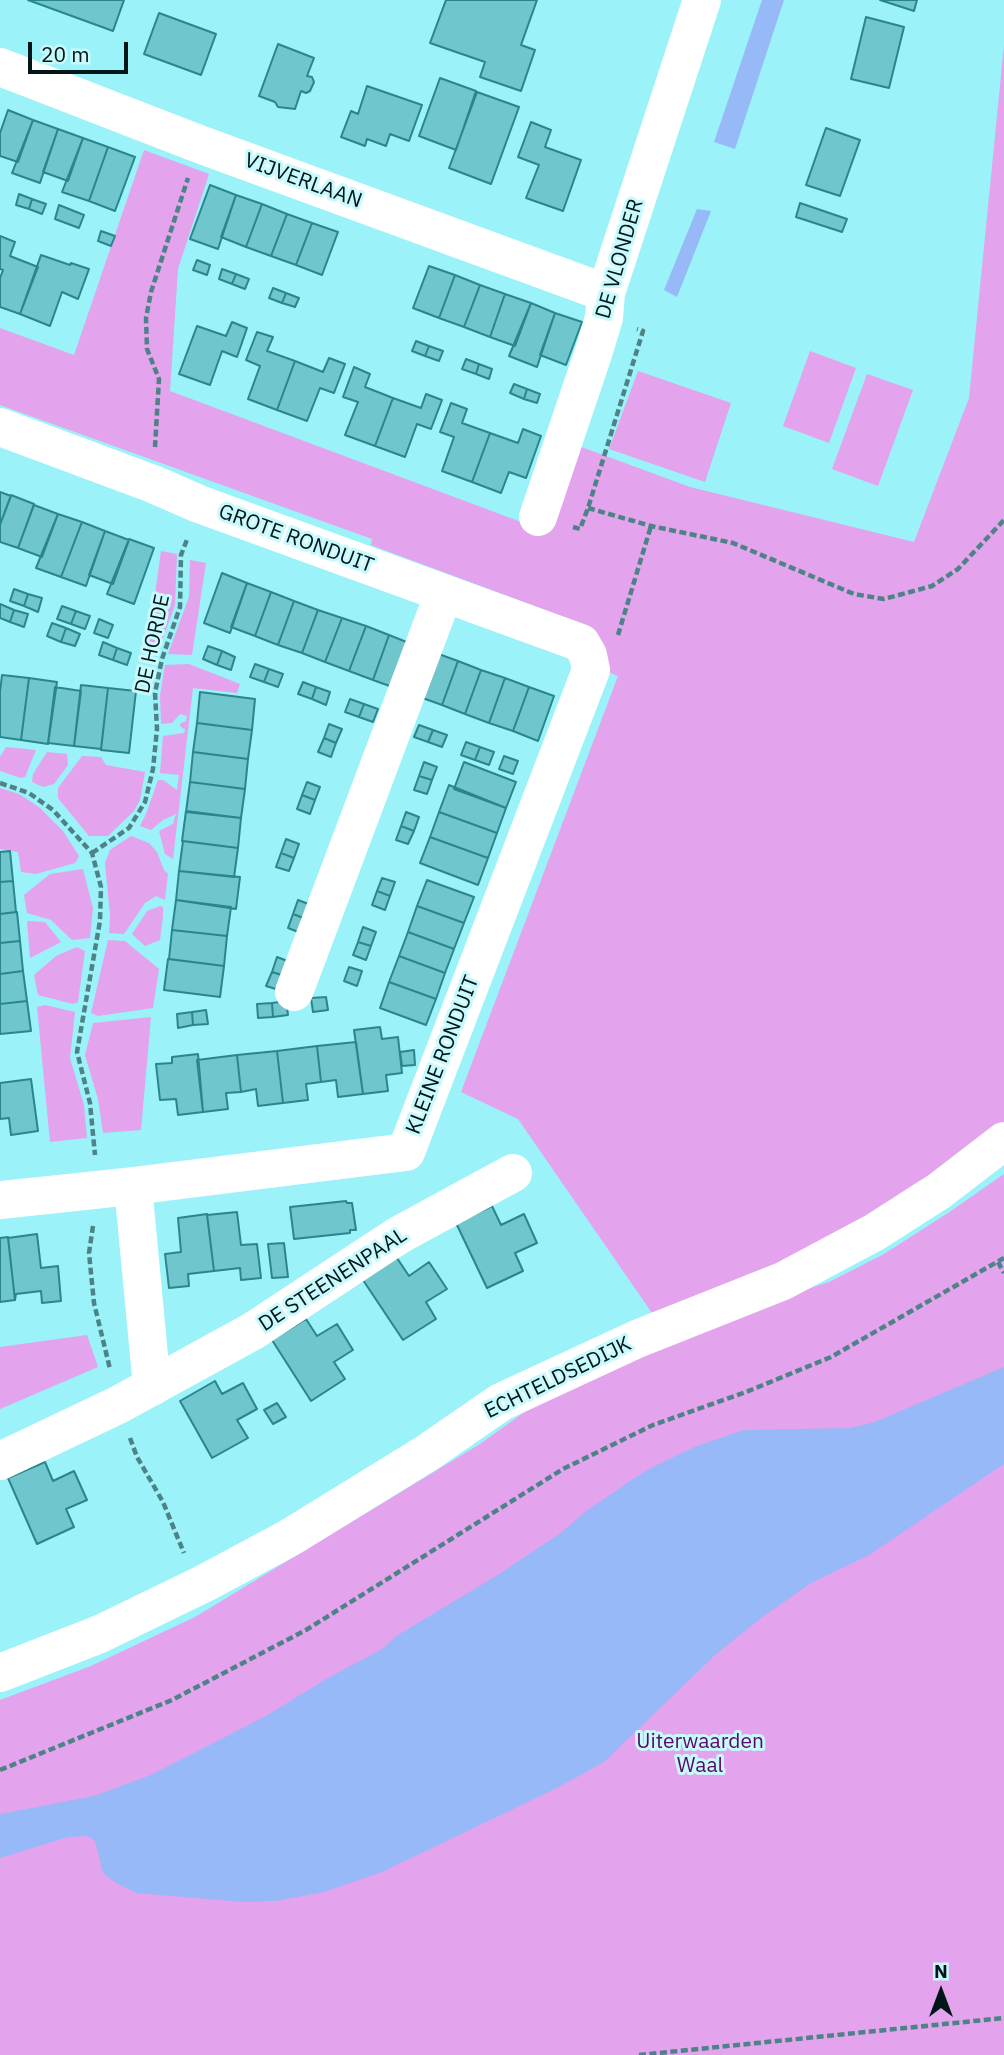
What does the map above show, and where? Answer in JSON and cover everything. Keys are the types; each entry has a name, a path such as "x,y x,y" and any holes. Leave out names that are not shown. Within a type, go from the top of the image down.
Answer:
{"street":[{"name":"DE VLONDER","path":"538,517 597,342 604,318 606,293 702,0"},
{"name":"VIJVERLAAN","path":"0,67 199,144 606,293"},
{"name":"GROTE RONDUIT","path":"0,427 199,504 581,643 588,655"},
{"path":"294,992 443,593"},
{"name":"KLEINE RONDUIT","path":"0,1200 406,1152 591,670 588,655"},
{"name":"ECHTELDSEDIJK","path":"0,1674 100,1634 289,1538 427,1453 501,1402 637,1339 783,1281 875,1232 939,1191 1004,1141"},
{"name":"DE STEENENPAAL","path":"0,1461 118,1405 253,1331 399,1235 513,1173"},
{"path":"116,1187 152,1387"}],"path":[{"path":"155,447 159,379 147,349 146,318 151,292 199,144"},
{"name":"DE HORDE","path":"92,853 129,828 145,802 153,769 157,729 155,693 162,659 180,607 181,555 199,504"},
{"path":"588,508 651,526 733,543 854,594 884,599 932,586 950,575 1004,520"},
{"path":"588,655 610,648 617,642 651,526"},
{"path":"0,783 29,793 53,810 92,853 101,887 100,920 77,1052 116,1187"},
{"path":"0,1770 172,1700 306,1630 563,1469 653,1425 746,1392 831,1357 1004,1258"},
{"path":"998,1262 1004,1273"},
{"path":"639,2055 1004,2018"}],"green space":[{"path":"1004,45 1004,1123 925,1184 811,1250 652,1313 518,1119 461,1092 618,676 606,671 545,610 371,545 372,539 0,405 0,328 74,355 144,150 209,174 178,269 170,391 548,532 576,445 690,487 914,542 969,398"},
{"path":"810,351 856,368 829,443 783,426"},
{"path":"638,371 731,403 705,482 609,449"},
{"path":"867,374 913,390 878,486 832,469"},
{"path":"161,551 177,554 175,605 157,655 147,650"},
{"path":"190,560 206,563 192,655 168,654 189,597"},
{"path":"189,664 240,684 237,693 193,688 173,859 165,854 159,831 173,824 176,814 151,830 140,826 158,780 163,780 177,790 179,775 160,773 163,736 184,733 185,730 180,726 187,716 180,714 172,723 161,724 160,695 165,665"},
{"path":"6,747 36,750 25,777 0,771 0,757"},
{"path":"47,752 67,754 68,765 54,784 43,787 32,782 33,774"},
{"path":"82,756 101,757 106,765 145,772 140,800 134,811 108,836 89,836 58,798 58,788"},
{"path":"0,788 19,794 39,807 63,831 79,856 75,863 36,874 21,872 18,852 0,849"},
{"path":"131,836 149,843 157,852 168,874 165,900 156,896 145,903 124,934 109,933 105,863 110,850"},
{"path":"83,869 93,908 90,938 72,940 51,920 27,913 24,895 50,874"},
{"path":"163,907 163,917 160,940 145,946 132,934 147,911"},
{"path":"27,921 45,922 61,942 30,958"},
{"path":"108,940 125,941 159,969 153,1008 98,1016 91,1013"},
{"path":"77,947 85,951 78,1002 73,1004 38,995 34,975 56,956"},
{"path":"45,1005 75,1012 70,1058 84,1105 87,1138 50,1142 37,1007"},
{"path":"151,1017 141,1130 103,1133 98,1099 85,1055 93,1023"},
{"name":"Uiterwaarden Waal","path":"1004,1174 1004,2055 0,2055 0,1700 91,1666 195,1617 480,1444 562,1385 656,1337 829,1282 884,1254"},
{"path":"87,1335 98,1367 0,1409 0,1347"}],"water":[{"path":"762,0 784,0 735,149 714,142"},
{"path":"697,209 711,211 677,297 664,290"},
{"path":"1004,1367 1004,1464 869,1555 811,1583 761,1618 715,1655 604,1762 557,1788 382,1872 324,1892 275,1901 244,1902 136,1893 103,1873 95,1841 88,1836 68,1837 0,1858 0,1814 94,1796 151,1775 266,1716 382,1649 398,1635 496,1576 651,1468 694,1447 744,1430 851,1428 875,1422"}],"building":[{"path":"28,0 124,0 113,31"},
{"path":"446,0 537,0 521,45 535,50 521,91 480,77 485,62 430,43"},
{"path":"880,0 917,0 914,11"},
{"path":"159,13 216,34 201,75 144,54"},
{"path":"866,17 904,27 889,88 851,79"},
{"path":"278,44 314,58 307,76 312,77 314,82 310,91 301,91 295,109 278,107 275,102 259,96"},
{"path":"440,78 476,91 456,150 419,136"},
{"path":"367,86 422,105 409,141 390,134 386,146 367,139 365,146 341,137 351,111 358,114"},
{"path":"477,92 519,107 491,184 449,168"},
{"path":"8,110 33,120 18,162 0,156 0,133"},
{"path":"33,120 58,129 40,183 12,173"},
{"path":"531,122 551,130 545,147 581,160 563,211 526,198 539,165 518,157"},
{"path":"826,128 860,140 840,196 806,185"},
{"path":"58,129 83,138 68,181 43,172"},
{"path":"83,138 108,147 89,201 62,192"},
{"path":"108,147 135,157 115,211 89,201"},
{"path":"210,185 236,195 218,249 190,239"},
{"path":"19,194 32,199 29,209 16,205"},
{"path":"236,195 262,204 246,247 221,237"},
{"path":"32,199 46,204 42,214 29,209"},
{"path":"800,203 847,219 842,232 796,217"},
{"path":"262,204 287,214 271,256 246,247"},
{"path":"59,205 84,215 79,228 55,219"},
{"path":"287,214 312,223 296,265 271,256"},
{"path":"312,223 338,232 322,275 296,265"},
{"path":"101,231 115,236 111,246 98,241"},
{"path":"0,236 15,242 10,256 38,267 20,314 0,307 0,278 3,270 0,269"},
{"path":"41,255 89,269 78,299 62,292 50,326 20,314"},
{"path":"197,260 210,265 207,275 193,270"},
{"path":"429,266 455,275 439,318 413,308"},
{"path":"222,269 236,274 232,284 219,279"},
{"path":"236,274 249,279 245,289 232,284"},
{"path":"455,275 480,285 464,327 439,318"},
{"path":"480,285 505,294 490,337 464,327"},
{"path":"273,288 286,293 282,303 269,298"},
{"path":"286,293 299,298 295,307 282,303"},
{"path":"505,294 531,303 515,346 490,337"},
{"path":"531,303 555,313 537,367 509,356"},
{"path":"555,313 582,322 566,365 540,355"},
{"path":"232,322 247,328 237,357 222,351 210,385 179,374 197,326 226,336"},
{"path":"257,332 273,337 267,351 295,361 277,410 248,399 260,366 246,360"},
{"path":"416,341 429,346 425,356 412,351"},
{"path":"429,346 443,351 439,361 425,356"},
{"path":"329,358 345,364 334,393 320,388 307,421 277,410 295,361 323,372"},
{"path":"466,359 479,364 476,374 462,369"},
{"path":"479,364 492,369 489,379 476,374"},
{"path":"354,367 370,374 365,387 393,398 375,446 345,435 358,402 343,397"},
{"path":"514,384 527,389 524,399 510,393"},
{"path":"527,389 540,394 537,403 524,399"},
{"path":"426,394 442,400 431,429 417,424 405,457 375,446 393,398 421,408"},
{"path":"451,403 467,409 462,423 490,433 472,482 442,471 454,437 440,432"},
{"path":"523,429 541,436 526,478 509,472 501,493 472,482 490,433 518,443"},
{"path":"0,492 11,496 0,525"},
{"path":"11,495 34,504 18,548 0,542 0,525"},
{"path":"34,505 58,514 42,557 18,548"},
{"path":"58,514 82,522 61,577 36,568"},
{"path":"82,522 105,531 86,586 61,577"},
{"path":"105,531 129,540 113,584 89,575"},
{"path":"129,539 154,548 134,604 107,594"},
{"path":"222,573 247,583 230,633 204,623"},
{"path":"247,583 271,592 255,636 231,627"},
{"path":"14,589 28,594 24,606 10,601"},
{"path":"271,592 294,601 278,645 255,636"},
{"path":"28,594 42,598 38,612 24,606"},
{"path":"294,601 318,610 302,653 278,645"},
{"path":"0,604 14,610 10,622 0,618"},
{"path":"62,606 76,611 71,624 57,619"},
{"path":"14,610 28,614 24,627 10,622"},
{"path":"318,610 342,618 325,662 302,653"},
{"path":"76,611 90,616 85,629 71,624"},
{"path":"342,618 366,626 349,671 325,662"},
{"path":"99,619 113,625 108,638 94,633"},
{"path":"52,623 66,628 61,642 47,636"},
{"path":"366,626 389,635 373,680 349,671"},
{"path":"66,628 80,634 75,646 61,642"},
{"path":"389,635 414,645 398,689 373,680"},
{"path":"103,642 117,648 113,660 99,655"},
{"path":"208,646 222,651 217,665 203,659"},
{"path":"117,648 131,653 127,665 113,660"},
{"path":"222,651 235,657 231,670 217,665"},
{"path":"433,652 458,661 442,705 417,696"},
{"path":"458,661 481,670 465,714 442,705"},
{"path":"255,664 269,669 264,682 250,677"},
{"path":"269,669 283,674 278,687 264,682"},
{"path":"481,670 505,678 489,723 465,714"},
{"path":"2,675 29,678 21,740 0,737"},
{"path":"29,678 57,682 48,744 21,740"},
{"path":"505,678 529,687 513,731 489,723"},
{"path":"303,682 316,687 312,699 298,694"},
{"path":"81,685 108,688 101,749 74,746"},
{"path":"55,687 81,691 74,746 48,743"},
{"path":"316,687 330,692 326,705 312,699"},
{"path":"529,687 554,696 538,741 513,731"},
{"path":"108,688 136,691 129,753 101,750"},
{"path":"200,692 255,699 252,730 197,723"},
{"path":"350,699 364,704 359,717 345,712"},
{"path":"364,704 378,709 373,722 359,717"},
{"path":"197,723 252,730 248,759 193,752"},
{"path":"329,724 342,729 336,743 324,738"},
{"path":"419,725 433,730 428,742 414,737"},
{"path":"433,730 447,735 442,747 428,742"},
{"path":"324,738 336,743 331,757 318,752"},
{"path":"466,742 480,747 475,760 461,755"},
{"path":"480,747 494,752 489,765 475,760"},
{"path":"193,752 248,759 245,789 190,782"},
{"path":"504,756 518,761 513,774 499,769"},
{"path":"424,762 437,767 432,780 419,776"},
{"path":"464,762 516,782 506,808 454,789"},
{"path":"419,776 432,780 427,794 414,790"},
{"path":"190,782 245,789 241,818 186,812"},
{"path":"307,782 320,787 315,800 302,795"},
{"path":"449,785 506,808 497,833 439,812"},
{"path":"302,795 315,800 310,814 297,809"},
{"path":"186,811 241,818 238,848 182,841"},
{"path":"406,812 419,817 414,831 401,826"},
{"path":"439,812 497,833 488,858 430,837"},
{"path":"401,826 414,831 408,844 396,840"},
{"path":"430,837 488,858 478,885 420,863"},
{"path":"286,839 299,844 294,858 281,853"},
{"path":"183,841 238,848 234,877 179,871"},
{"path":"10,851 13,881 0,882 0,852"},
{"path":"281,853 294,858 289,871 276,867"},
{"path":"179,871 240,877 236,909 176,900"},
{"path":"382,878 395,882 390,896 377,891"},
{"path":"427,880 474,897 464,923 417,906"},
{"path":"13,881 16,912 0,914 0,882"},
{"path":"377,891 390,896 385,910 372,905"},
{"path":"176,900 231,907 227,936 172,930"},
{"path":"298,900 311,905 306,919 293,914"},
{"path":"417,906 464,923 454,949 408,932"},
{"path":"17,912 20,941 0,943 0,914"},
{"path":"293,914 306,919 301,933 288,928"},
{"path":"363,927 376,932 371,946 358,942"},
{"path":"172,930 227,936 224,966 169,959"},
{"path":"408,932 454,949 445,973 399,956"},
{"path":"20,941 23,971 0,974 0,943"},
{"path":"358,942 371,946 366,960 353,955"},
{"path":"399,956 445,973 436,999 389,982"},
{"path":"277,957 290,962 285,976 272,972"},
{"path":"168,959 224,966 220,997 164,990"},
{"path":"349,967 362,971 357,986 344,981"},
{"path":"23,971 27,1001 0,1004 0,974"},
{"path":"272,972 285,976 279,990 266,986"},
{"path":"389,982 436,999 426,1025 380,1008"},
{"path":"326,997 328,1010 313,1012 311,998"},
{"path":"27,1001 31,1031 0,1034 0,1004"},
{"path":"286,1001 288,1015 273,1017 272,1003"},
{"path":"272,1003 273,1017 258,1018 257,1004"},
{"path":"206,1010 208,1024 193,1025 192,1012"},
{"path":"192,1012 193,1025 178,1028 177,1014"},
{"path":"380,1027 382,1039 398,1037 402,1073 386,1075 388,1091 363,1094 354,1030"},
{"path":"356,1042 363,1094 338,1097 336,1080 321,1082 317,1046"},
{"path":"317,1046 321,1082 306,1084 308,1100 283,1103 277,1051"},
{"path":"414,1050 415,1065 402,1066 400,1052"},
{"path":"277,1051 283,1103 258,1106 256,1089 241,1092 237,1055"},
{"path":"198,1054 203,1112 178,1115 176,1099 160,1100 156,1064 172,1063 172,1057"},
{"path":"237,1055 241,1092 226,1093 228,1109 203,1112 197,1060"},
{"path":"31,1079 38,1131 11,1135 9,1118 0,1119 0,1083"},
{"path":"346,1201 352,1203 356,1230 350,1230 350,1233 294,1239 290,1207"},
{"path":"492,1206 501,1225 524,1214 537,1243 515,1253 523,1271 487,1288 456,1223"},
{"path":"237,1212 241,1245 257,1244 261,1278 241,1280 240,1268 214,1271 207,1215"},
{"path":"207,1214 214,1271 188,1274 189,1286 169,1288 165,1254 181,1252 178,1218"},
{"path":"37,1234 41,1268 58,1266 61,1301 42,1303 41,1291 16,1294 15,1300 8,1238"},
{"path":"8,1237 15,1300 0,1302 0,1238"},
{"path":"284,1243 288,1277 272,1278 268,1244"},
{"path":"397,1258 409,1276 429,1262 447,1289 426,1302 436,1319 403,1340 363,1280"},
{"path":"306,1319 317,1336 337,1324 353,1350 334,1362 345,1379 311,1401 272,1340"},
{"path":"215,1381 222,1394 243,1383 257,1409 237,1420 248,1438 212,1458 180,1401"},
{"path":"277,1403 286,1417 273,1424 264,1410"},
{"path":"45,1462 53,1481 74,1471 87,1500 66,1509 74,1527 37,1544 8,1478"}]}
